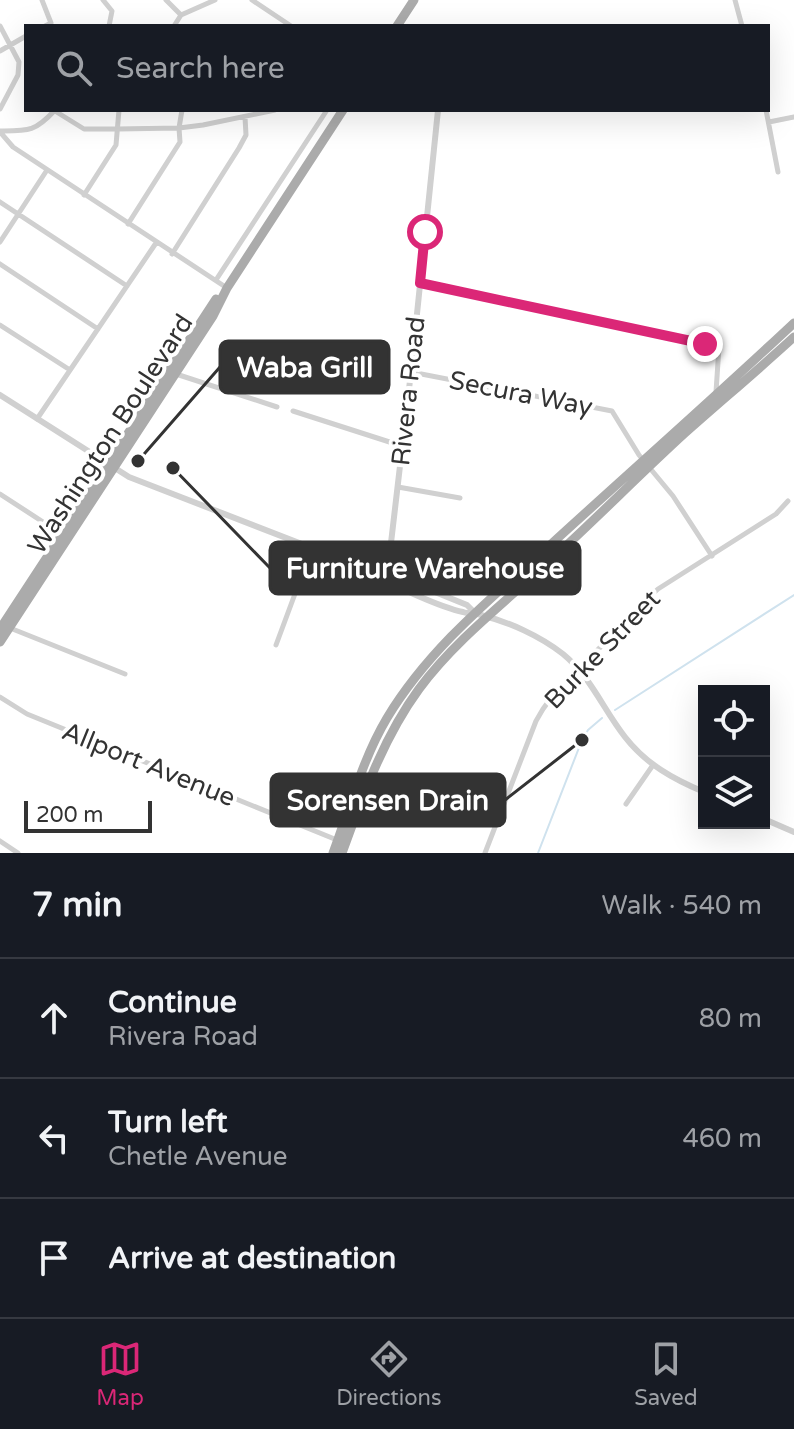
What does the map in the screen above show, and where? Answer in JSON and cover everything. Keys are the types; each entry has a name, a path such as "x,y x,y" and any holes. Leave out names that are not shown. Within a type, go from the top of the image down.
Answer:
{"main road":[{"path":"398,24 414,0"},
{"name":"Washington Boulevard","path":"0,642 5,628 64,536 176,374 227,288 342,112"},
{"name":"Washington Boulevard","path":"111,466 218,296 227,288"},
{"path":"342,845 366,760 386,720 429,659 516,575 718,398 794,323"},
{"path":"718,398 794,337"},
{"path":"333,853 342,845 375,765 395,726 419,690 487,616 501,607 558,554 646,464"},
{"path":"487,616 496,599 516,579 516,575"},
{"path":"442,662 444,655 469,630 475,613"}],"street":[{"path":"42,0 49,24"},
{"path":"103,0 112,11 109,24"},
{"path":"166,0 181,15"},
{"path":"175,24 181,15 215,0"},
{"path":"252,0 288,24"},
{"path":"735,0 741,24"},
{"path":"0,26 19,62 18,75 0,109"},
{"path":"0,51 24,37"},
{"path":"0,131 26,131 42,124 53,112"},
{"path":"58,112 84,129 179,128 266,112"},
{"path":"84,195 116,145 119,112"},
{"path":"128,224 180,142 182,112"},
{"path":"216,280 326,112"},
{"name":"Rivera Road","path":"387,577 438,112"},
{"path":"766,112 778,172"},
{"path":"172,254 246,135 245,117"},
{"path":"769,122 794,117"},
{"path":"0,131 13,147 227,288"},
{"path":"0,242 47,170"},
{"path":"0,202 127,286"},
{"path":"37,419 156,243"},
{"path":"0,264 98,329"},
{"path":"420,283 719,347 718,398"},
{"path":"0,325 70,370"},
{"name":"Secura Way","path":"411,372 612,411 712,556"},
{"path":"176,374 277,407"},
{"path":"0,395 140,482 387,577 394,586 464,613 487,616 539,639 579,669 638,752 673,779 698,789"},
{"path":"293,411 402,446"},
{"path":"398,487 460,498"},
{"path":"0,494 64,536"},
{"name":"Burke Street","path":"485,853 536,721 551,698 658,589 776,514 788,501"},
{"path":"276,645 312,548"},
{"path":"5,628 125,674"},
{"name":"Allport Avenue","path":"0,697 27,714 342,845"},
{"path":"626,804 653,765"},
{"path":"770,822 794,832"},
{"path":"0,841 18,853"}],"waterway":[{"path":"615,710 794,595"},
{"path":"538,853 582,740 602,718"}],"place":[{"name":"Waba Grill","path":"138,461"},
{"name":"Furniture Warehouse","path":"173,468"},
{"name":"Sorensen Drain","path":"582,740"}],"route":[{"path":"425,232 420,283 705,344"}]}
